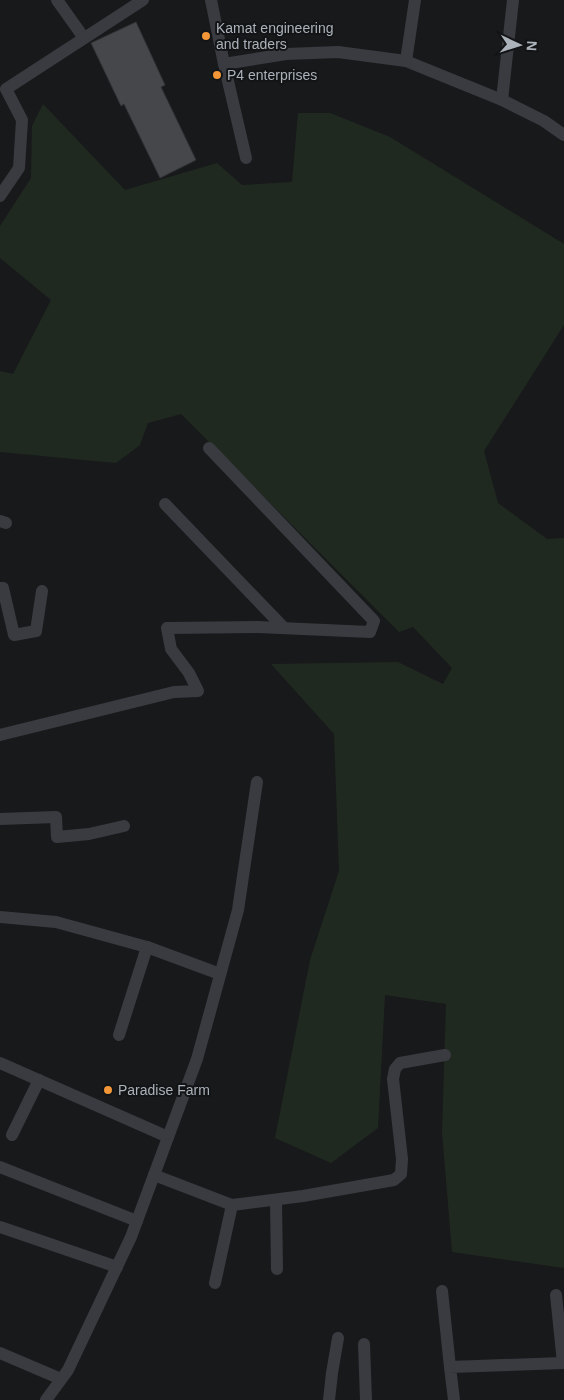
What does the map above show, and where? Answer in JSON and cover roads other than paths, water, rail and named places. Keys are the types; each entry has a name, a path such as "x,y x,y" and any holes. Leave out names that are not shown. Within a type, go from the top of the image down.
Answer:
{"street":[{"path":"57,0 84,38"},
{"path":"0,196 19,168 22,120 3,89 143,0"},
{"path":"211,0 246,158"},
{"path":"406,61 415,0"},
{"path":"502,100 513,0"},
{"path":"224,64 286,54 338,52 406,61 502,100 544,121 564,135"},
{"path":"0,735 174,692 198,691 189,673 171,649 167,628 284,628 370,632 374,622 209,448"},
{"path":"165,504 284,628"},
{"path":"0,588 3,588 14,635 36,631 42,591"},
{"path":"46,1400 68,1370 117,1267 137,1221 197,1059 238,910 257,782"},
{"path":"0,818 56,817 57,837 89,834 124,826"},
{"path":"0,918 56,922 147,947 220,974"},
{"path":"119,1035 147,947"},
{"path":"154,1175 232,1206 394,1180 400,1174 402,1159 394,1079 395,1069 400,1063 445,1055"},
{"path":"0,1064 168,1136"},
{"path":"12,1135 40,1080"},
{"path":"0,1167 137,1221"},
{"path":"276,1200 277,1269"},
{"path":"214,1283 232,1206"},
{"path":"0,1227 117,1267"},
{"path":"442,1291 454,1400"},
{"path":"450,1367 564,1363 556,1295"},
{"path":"329,1400 338,1338"},
{"path":"364,1344 366,1400"},
{"path":"0,1352 61,1379"}],"place":[{"name":"Kamat engineering and traders","path":"206,36"},
{"name":"P4 enterprises","path":"217,75"},
{"name":"Paradise Farm","path":"108,1090"}]}
